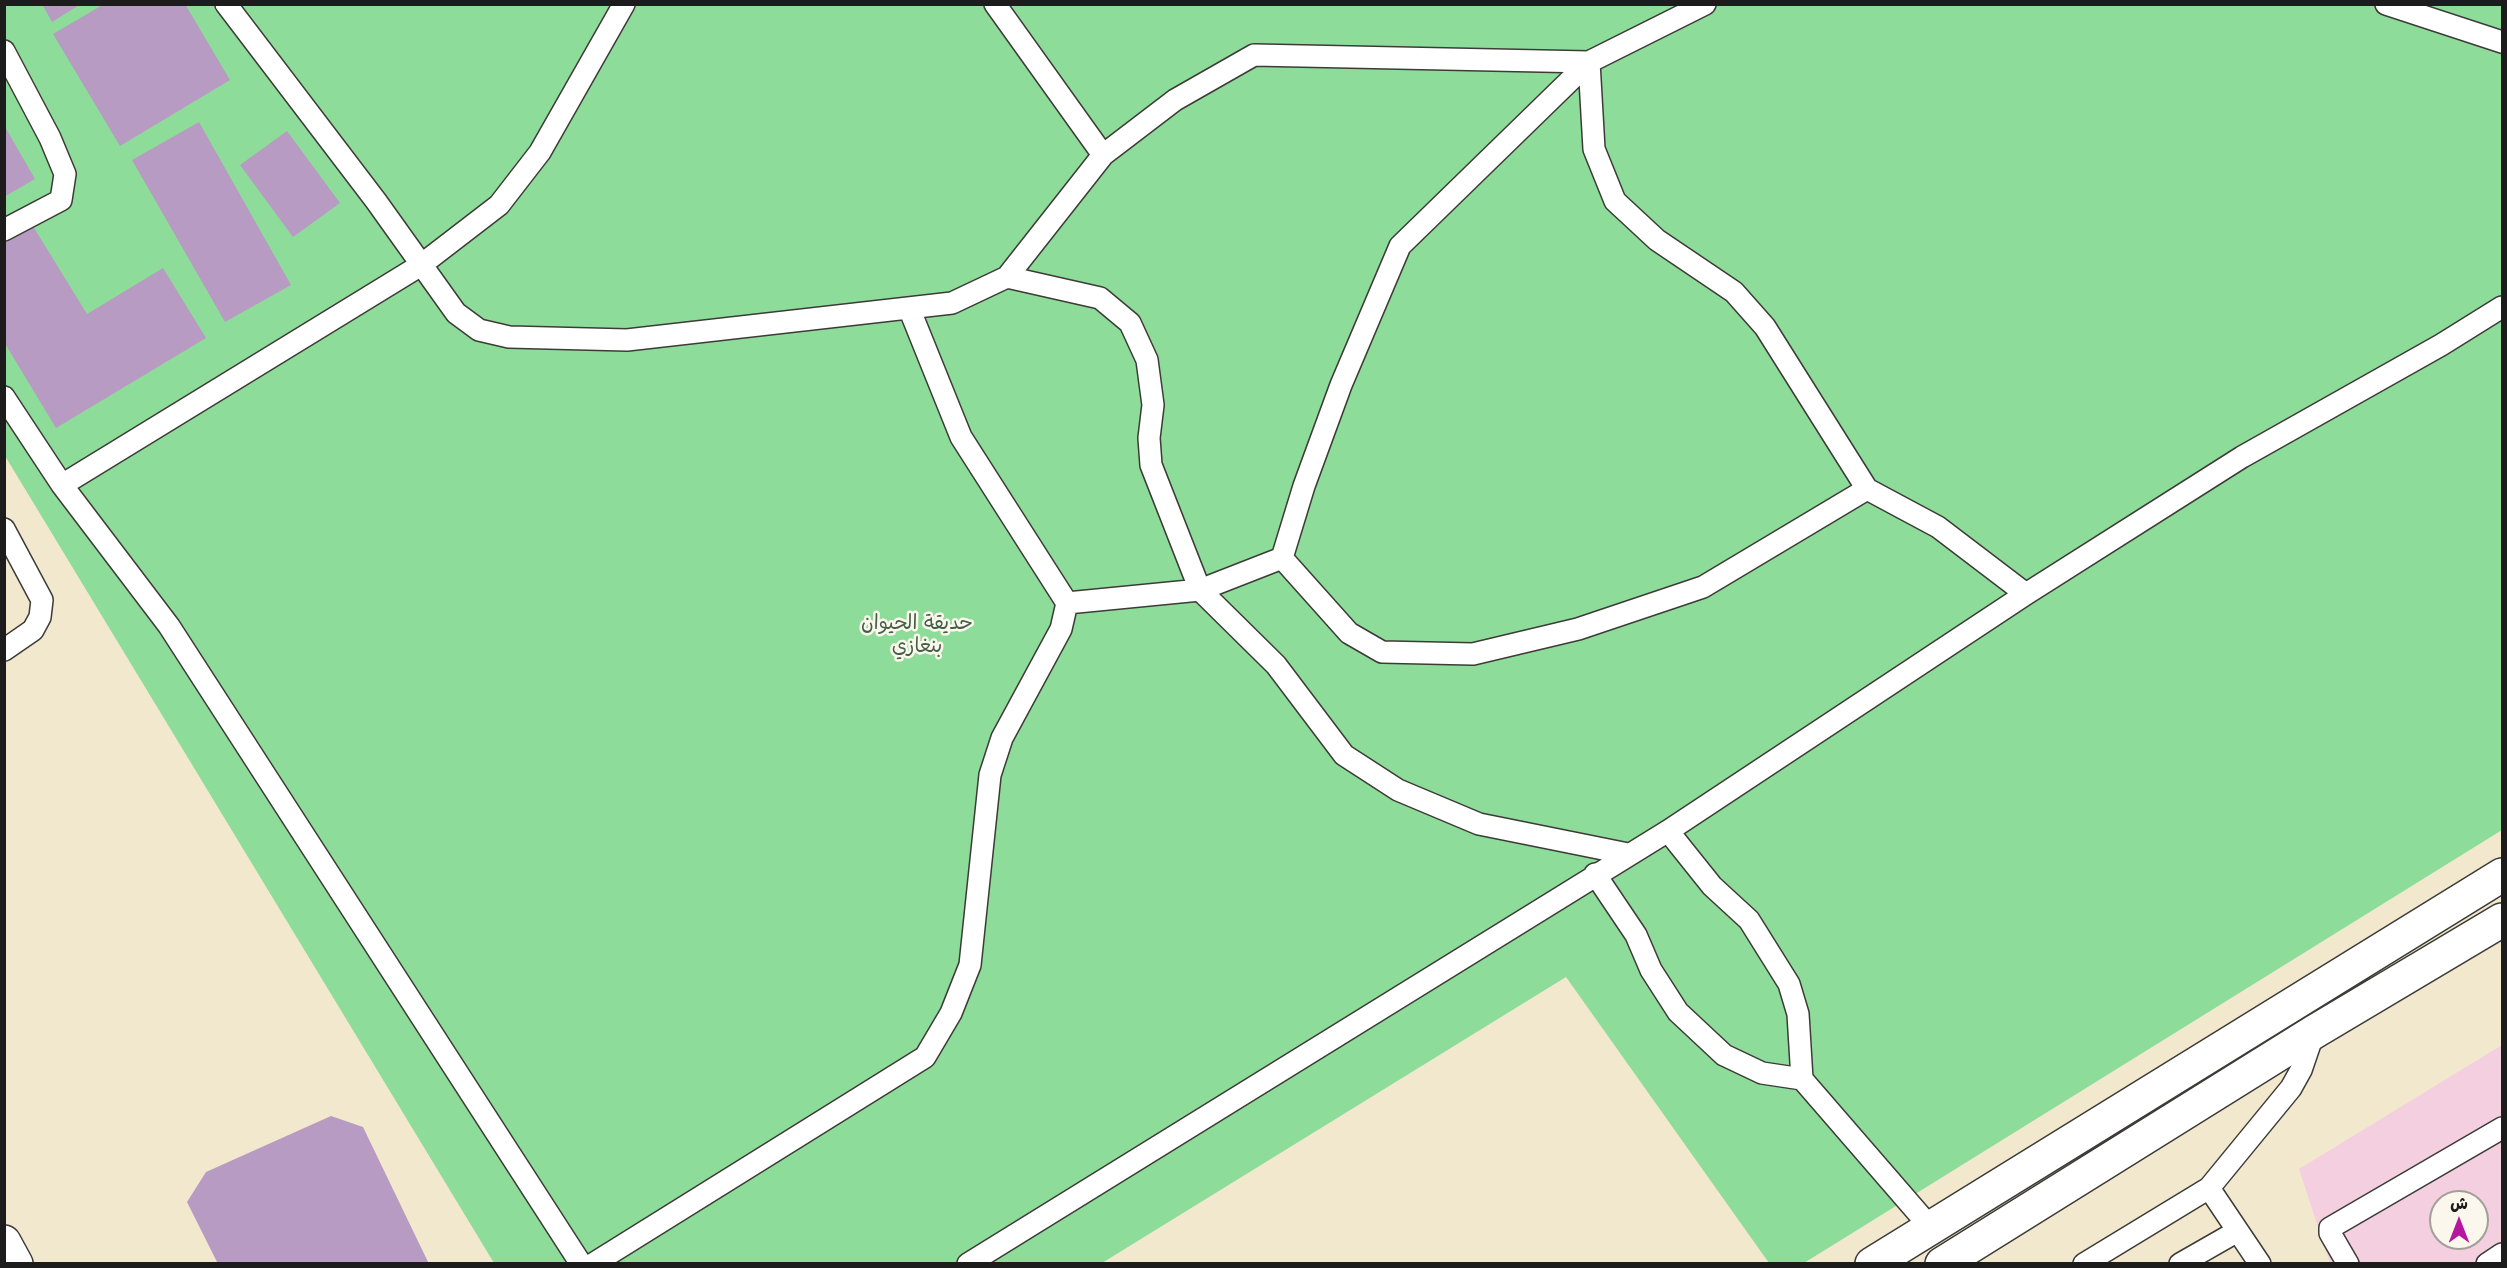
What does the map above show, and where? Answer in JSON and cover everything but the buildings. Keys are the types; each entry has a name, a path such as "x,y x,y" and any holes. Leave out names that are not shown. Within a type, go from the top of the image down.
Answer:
{"main road":[{"path":"1872,1263 2502,875"},
{"path":"1942,1263 2314,1032 2502,920"},
{"path":"4,1242 16,1263"}],"lane":[{"path":"226,4 348,164 456,313 479,330 510,337 627,340 952,303 1008,277 1103,155 1175,100 1254,55 1589,62"},
{"path":"62,485 421,265 499,205 540,152 624,4"},
{"path":"995,4 1103,155"},
{"path":"1282,558 1304,486 1341,385 1401,246 1589,62 1705,4"},
{"path":"2386,4 2502,42"},
{"path":"4,51 50,138 65,174 61,200 4,230"},
{"path":"1589,62 1594,149 1615,201 1656,240 1734,292 1765,327 1867,489 1938,527 2026,594"},
{"path":"1008,277 1100,298 1130,323 1147,360 1153,405 1149,438 1152,465 1200,590 1276,665 1344,755 1398,790 1479,824 1628,854"},
{"path":"968,1263 1668,831 2026,594 2242,456 2441,345 2502,307"},
{"path":"593,1263 925,1057 951,1013 970,964 993,766 1002,738 1061,629 1067,603 961,437 909,308"},
{"path":"4,397 62,485 169,626 581,1263"},
{"path":"1282,558 1348,633 1382,652 1473,654 1578,629 1702,588 1867,489"},
{"path":"4,529 42,600 40,617 33,630 4,650"},
{"path":"1067,603 1200,590 1282,558"},
{"path":"1668,831 1712,886 1749,920 1789,984 1798,1014 1802,1079 1931,1228"},
{"path":"1595,874 1636,935 1651,970 1678,1012 1724,1055 1762,1073 1802,1079"},
{"path":"2084,1263 2209,1188 2291,1088 2301,1070 2314,1032"},
{"path":"2348,1263 2330,1233 2330,1228 2502,1128"},
{"path":"2209,1188 2236,1232 2260,1263"},
{"path":"2180,1263 2236,1232"},
{"path":"2487,1263 2502,1254"}],"shaded area":[{"path":"2502,1045 2502,1263 2330,1263 2299,1169"}],"green space":[{"name":"حديقة الحيوان بنغازي","path":"5,5 2502,5 2502,830 1804,1263 1769,1263 1566,977 1102,1263 494,1263 5,456"}]}
